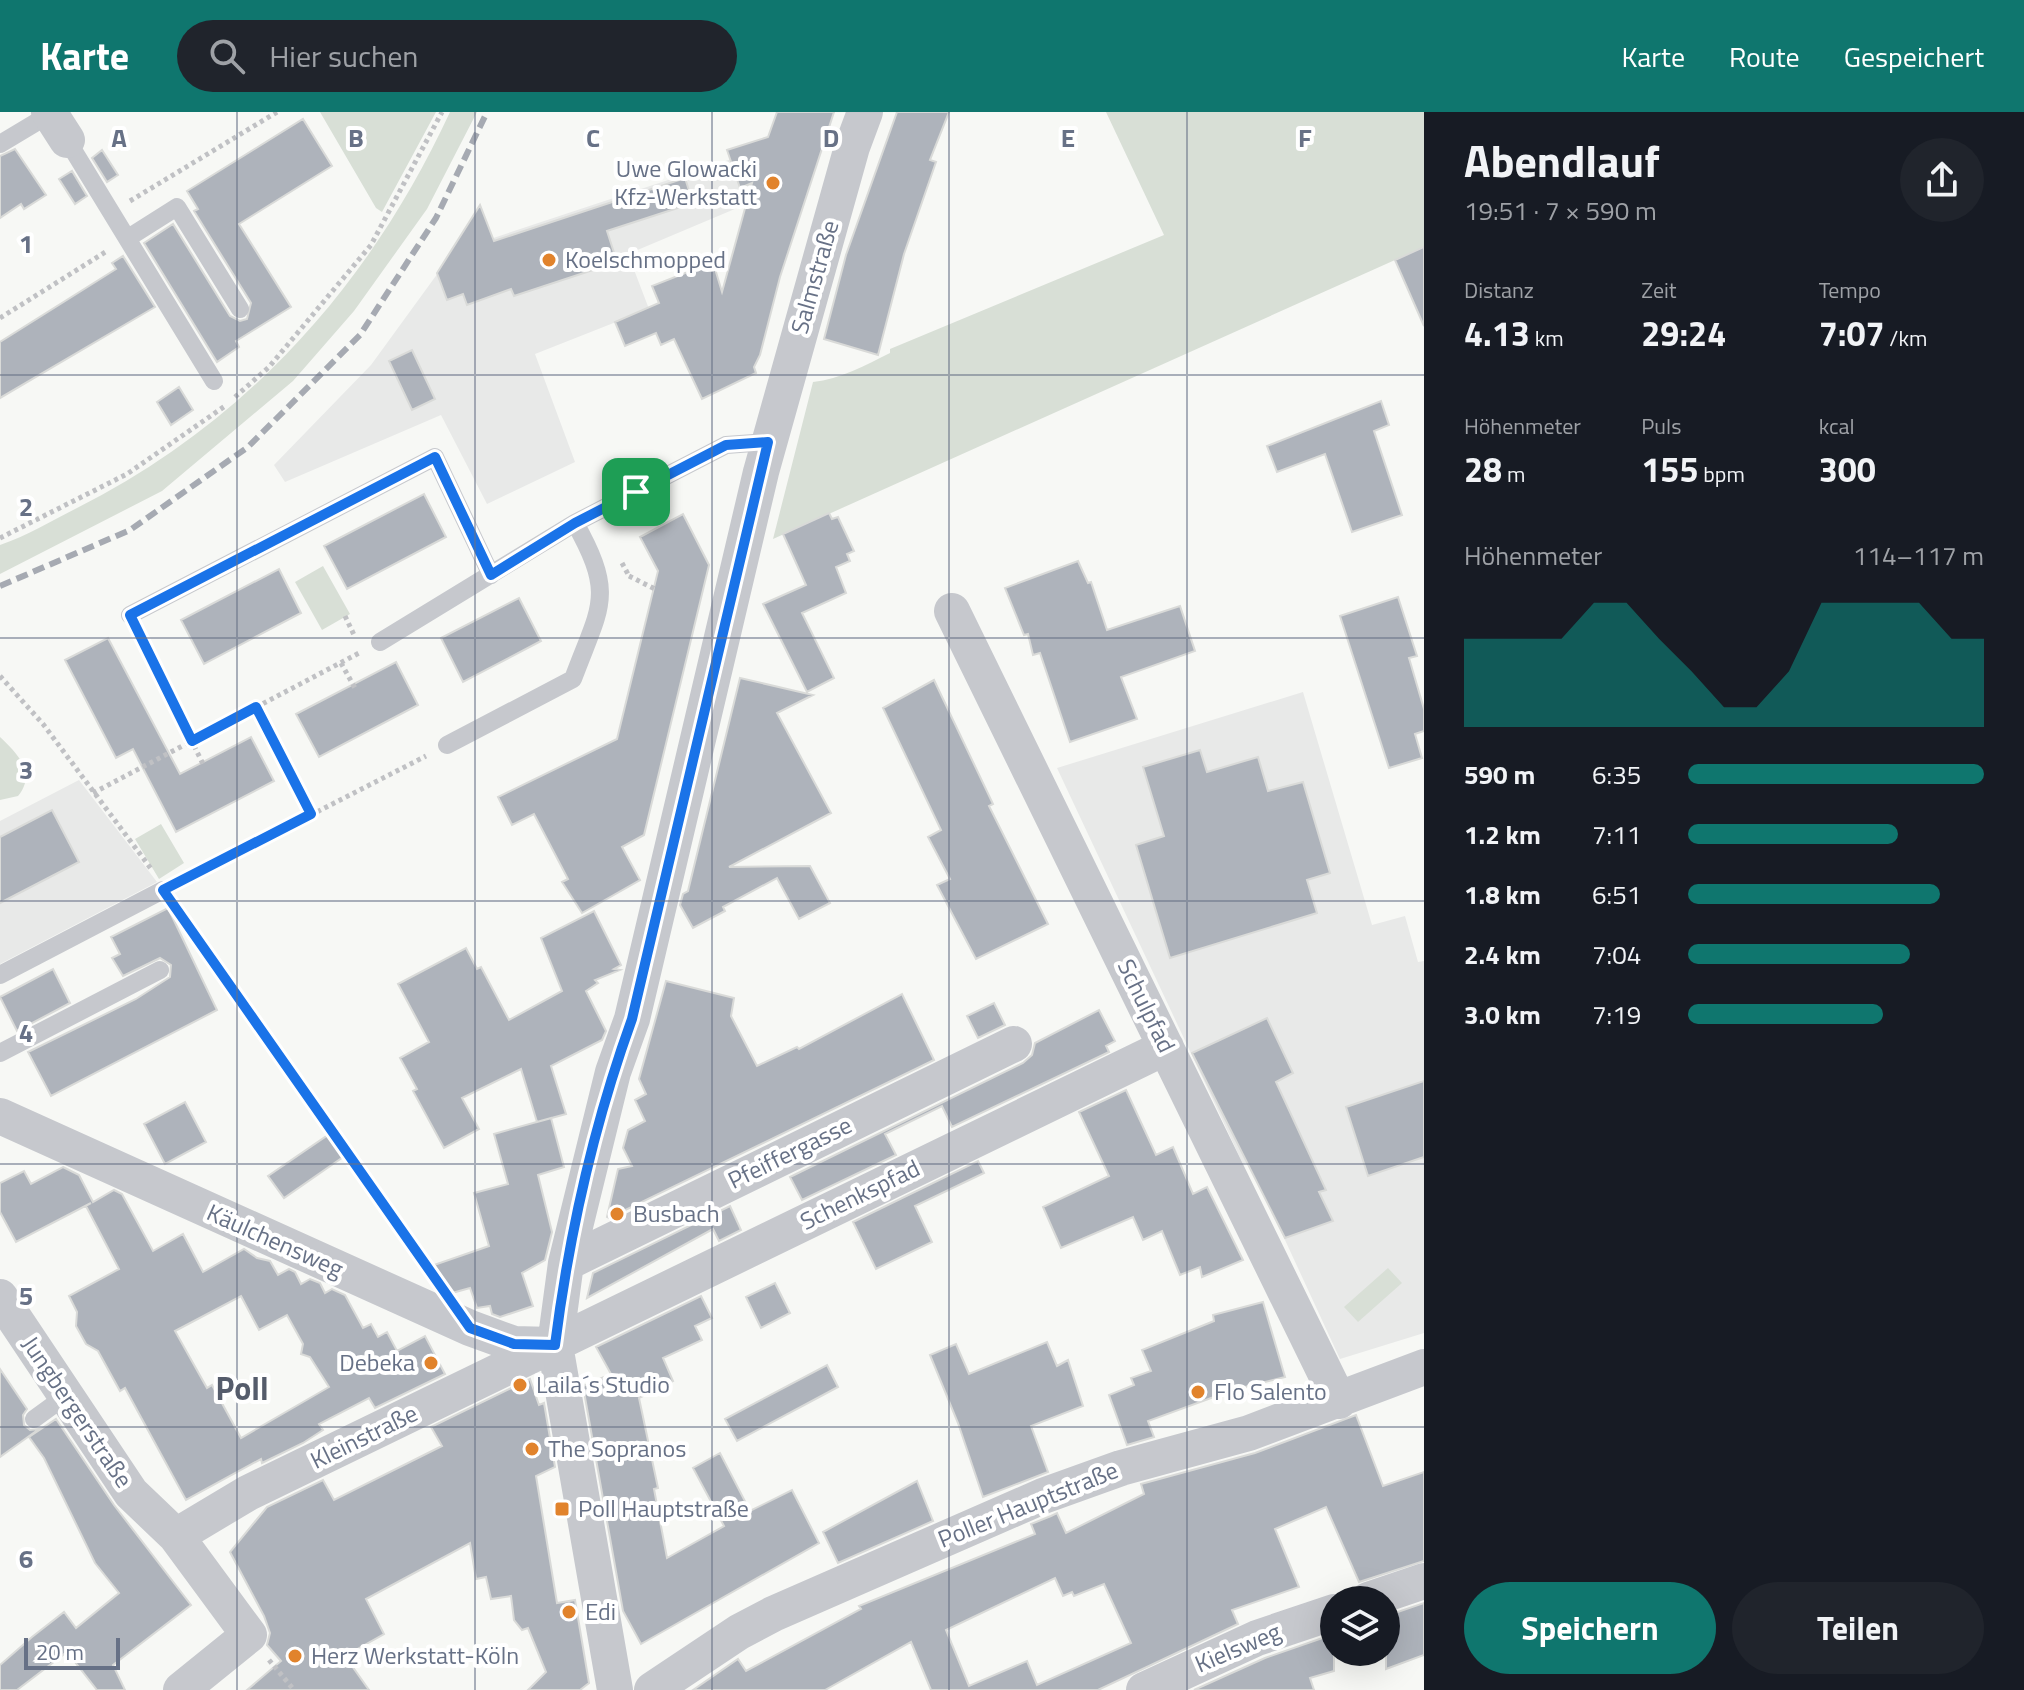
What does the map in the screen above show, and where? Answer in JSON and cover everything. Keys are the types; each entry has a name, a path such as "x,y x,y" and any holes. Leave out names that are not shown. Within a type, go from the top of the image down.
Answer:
{"street":[{"name":"Salmstraße","path":"615,1690 555,1345 566,1263 613,1072 632,1019 768,442 865,112"},
{"name":"Schulpfad","path":"952,611 1339,1401"},
{"name":"Pfeiffergasse","path":"566,1263 1014,1044"},
{"name":"Schenkspfad","path":"555,1345 1166,1047"},
{"name":"Käulchensweg","path":"0,1116 470,1328 514,1344 555,1345"},
{"name":"Jungbergerstraße","path":"0,1297 131,1493 176,1536 249,1635 181,1690"},
{"name":"Kleinstraße","path":"176,1536 248,1493 555,1345"},
{"name":"Poller Hauptstraße","path":"652,1690 739,1632 773,1614 1043,1496 1121,1468 1249,1433 1424,1367"},
{"path":"1400,1589 1424,1581"},
{"name":"Kielsweg","path":"1144,1690 1257,1638 1320,1617"}],"lane":[{"path":"0,144 55,122 214,381"},
{"path":"128,238 177,207 240,309"},
{"path":"380,642 575,523 726,445 768,442"},
{"path":"130,615 435,457 491,575"},
{"path":"447,745 573,679 601,601 602,587 596,561 575,523"},
{"path":"0,975 163,890"},
{"path":"0,1053 160,970"},
{"path":"34,1419 67,1395"}],"path":[{"path":"112,212 277,112"},
{"path":"0,538 78,501 166,449 228,403 269,367 371,245 442,112"},
{"path":"0,318 128,238"},
{"path":"622,562 629,576 657,590"},
{"path":"602,587 629,576"},
{"path":"130,615 204,766"},
{"path":"93,793 380,642"},
{"path":"341,663 355,688"},
{"path":"0,676 43,724 155,874 163,890 437,1280"},
{"path":"256,707 311,814"},
{"path":"163,890 447,745"}],"shaded area":[{"path":"320,112 436,112 382,212 376,208"},
{"path":"450,112 477,112 427,209 354,311 293,381 162,491 0,574 0,545 39,528 139,473 196,434 249,391 297,343 342,291 382,235 418,175"},
{"path":"1106,112 1424,112 1424,247 773,539 813,382 853,371 890,353 890,349 1164,235"},
{"path":"765,148 749,203 628,254 649,309 535,354 575,462 487,504 441,415 285,482 274,465 371,365 454,251"},
{"path":"323,566 350,614 322,630 295,582"},
{"path":"1303,692 1372,925 1405,916 1418,962 1424,961 1424,1333 1340,1359 1249,1162 1243,1164 1057,768"},
{"path":"0,737 18,757 26,779 18,796 0,800"},
{"path":"79,780 157,882 0,964 0,821"},
{"path":"161,824 184,863 159,879 135,839"},
{"path":"1388,1268 1402,1283 1358,1322 1344,1307"}],"building":[{"path":"777,112 834,112 780,277 760,355 754,367 756,373 702,399 674,339 661,345 656,333 625,346 615,322 659,303 652,286 713,262 722,292 752,183 740,188 727,150 768,137"},
{"path":"897,112 949,112 930,160 936,162 904,254 878,355 824,339 846,255"},
{"path":"303,119 332,166 239,224 291,307 236,341 239,347 217,362 144,243 173,224 230,316 240,321 247,319 251,303 194,211 198,209 187,191"},
{"path":"15,149 46,195 24,209 21,204 0,218 0,156"},
{"path":"102,150 118,175 107,182 92,158"},
{"path":"72,171 87,196 75,204 59,179"},
{"path":"685,178 693,203 607,231 617,262 514,296 511,289 467,305 463,294 447,300 437,273 480,205 494,241"},
{"path":"1424,247 1424,326 1395,260"},
{"path":"123,256 155,307 0,398 0,342 116,269 112,263"},
{"path":"412,350 435,399 412,410 389,361"},
{"path":"179,387 193,410 171,425 157,402"},
{"path":"1381,401 1389,425 1374,431 1402,515 1352,532 1325,454 1277,472 1267,446"},
{"path":"424,494 446,537 347,589 324,546"},
{"path":"829,513 832,519 838,517 854,551 847,554 850,561 836,567 846,593 802,613 834,678 807,692 763,604 806,585 783,534"},
{"path":"683,514 709,565 644,835 622,847 640,880 582,913 562,882 568,879 534,814 512,825 498,797 617,739 658,571 640,537"},
{"path":"1078,561 1088,583 1091,582 1107,630 1180,606 1195,651 1121,677 1137,719 1070,742 1040,653 1033,655 1028,634 1024,635 1005,588"},
{"path":"279,569 301,613 204,664 181,620"},
{"path":"1398,597 1417,656 1409,658 1424,709 1424,731 1415,734 1422,758 1389,768 1340,616"},
{"path":"519,598 541,641 463,682 441,638"},
{"path":"108,638 180,774 251,737 274,781 176,832 133,749 116,758 65,660"},
{"path":"396,662 418,705 319,757 296,714"},
{"path":"740,678 813,695 777,713 831,813 729,867 810,866 830,903 799,919 777,878 723,907 725,911 693,928 680,905 683,894 688,891"},
{"path":"934,680 993,804 989,806 1048,924 976,959 937,885 950,879 928,837 941,830 883,708"},
{"path":"1200,750 1207,772 1258,757 1268,791 1303,782 1330,873 1307,880 1317,913 1170,958 1136,845 1164,836 1143,767"},
{"path":"52,810 79,862 0,903 0,837"},
{"path":"168,908 217,1010 51,1096 28,1052 136,999 170,977 171,965 160,958 123,976 112,958 120,954 111,937"},
{"path":"594,911 621,965 614,969 620,970 595,980 598,983 586,991 606,1031 602,1040 551,1066 566,1114 537,1122 521,1069 462,1098 479,1129 444,1148 413,1091 417,1089 400,1058 429,1042 398,984 466,948 477,969 481,967 509,1020 562,991 541,938"},
{"path":"53,969 70,1003 17,1031 0,997"},
{"path":"666,981 734,998 731,1016 757,1066 797,1047 799,1049 902,994 934,1060 609,1218 618,1169 632,1166 623,1148 628,1130 645,1121 635,1100 646,1094 639,1079"},
{"path":"994,1003 1005,1025 978,1038 967,1016"},
{"path":"1099,1010 1115,1041 1106,1046 1109,1052 952,1127 942,1106 885,1134 896,1155 802,1200 790,1177 1023,1063 1032,1055 1035,1043"},
{"path":"1267,1018 1293,1073 1276,1082 1326,1190 1319,1192 1333,1221 1285,1238 1192,1053"},
{"path":"1424,1081 1424,1157 1368,1176 1346,1107"},
{"path":"1126,1090 1156,1155 1173,1147 1193,1194 1207,1187 1243,1260 1202,1277 1200,1267 1180,1275 1162,1231 1143,1240 1133,1217 1061,1248 1043,1207 1109,1176 1079,1112"},
{"path":"185,1102 206,1142 165,1164 144,1124"},
{"path":"551,1118 564,1167 538,1175 552,1232 545,1260 522,1273 533,1306 500,1317 492,1314 490,1306 477,1308 470,1288 452,1293 434,1265 489,1246 474,1193 508,1184 494,1134"},
{"path":"331,1133 346,1155 284,1198 268,1176"},
{"path":"978,1161 984,1173 915,1206 932,1242 876,1269 853,1222"},
{"path":"63,1167 79,1175 93,1202 114,1190 122,1194 153,1251 183,1234 203,1272 244,1249 257,1258 270,1261 278,1275 289,1269 295,1272 301,1284 310,1279 320,1283 325,1293 332,1289 345,1295 363,1328 371,1324 378,1337 387,1332 397,1351 425,1336 445,1374 375,1408 369,1398 319,1424 323,1430 303,1443 262,1463 261,1459 186,1500 125,1388 120,1391 98,1351 86,1344 76,1326 77,1312 69,1296 119,1269 86,1206 91,1203 16,1242 0,1212 0,1183 24,1171 31,1184","holes":["241,1296 259,1330 287,1315 303,1344 301,1354 310,1357 329,1387 241,1438 212,1385 207,1388 175,1331"]},
{"path":"730,1206 741,1230 719,1241 713,1229 587,1298 593,1273"},
{"path":"775,1283 790,1313 761,1328 746,1297"},
{"path":"701,1296 712,1318 695,1326 702,1340 663,1358 673,1381 639,1398 658,1488 654,1489 667,1558 724,1526 693,1468 720,1453 750,1511 792,1490 819,1543 641,1644 623,1611 583,1386 611,1374 596,1347"},
{"path":"1263,1302 1285,1377 1233,1390 1148,1421 1154,1437 1127,1445 1109,1395 1134,1385 1131,1378 1151,1371 1142,1350 1214,1321 1213,1315"},
{"path":"1047,1342 1057,1366 1068,1360 1083,1406 1031,1426 1048,1472 983,1497 958,1423 930,1355 956,1344 969,1374"},
{"path":"827,1365 838,1387 737,1441 725,1419"},
{"path":"0,1369 27,1409 23,1415 24,1425 30,1430 39,1429 0,1457"},
{"path":"530,1379 539,1405 544,1403 555,1467 536,1476 557,1603 575,1600 589,1683 580,1690 528,1690 546,1672 528,1628 522,1630 514,1620 511,1596 491,1599 486,1577 476,1579 470,1543 366,1599 384,1634 345,1656 369,1690 247,1690 281,1661 267,1645 270,1633 264,1616 230,1552 267,1507 323,1480 334,1500 442,1446 431,1427"},
{"path":"1356,1415 1383,1486 1424,1472 1424,1561 1359,1582 1326,1507 1275,1529 1299,1587 1232,1610 1238,1624 1098,1690 931,1690 911,1642 825,1690 693,1690 738,1659 746,1671 861,1609 859,1606 1035,1534 1031,1524 1057,1513 1066,1533 1144,1494 1141,1484 1255,1453","holes":["1055,1578 1063,1596 1072,1592 1074,1596 1104,1584 1131,1643 1037,1685 1027,1661 969,1686 946,1630"]},
{"path":"56,1419 114,1505 191,1605 113,1665 125,1690 97,1690 67,1652 17,1690 0,1690 0,1665 32,1637 64,1612 76,1628 119,1593 95,1563 44,1458 29,1437"},
{"path":"917,1481 933,1521 838,1563 823,1532"},
{"path":"1424,1603 1424,1655 1400,1664 1400,1611"},
{"path":"1320,1639 1320,1666 1334,1666 1334,1671 1310,1678 1314,1690 1194,1690 1265,1658"}],"railway":[{"path":"0,586 130,530 248,447 360,335 436,218 487,112"}],"place":[{"name":"Uwe Glowacki Kfz-Werkstatt","path":"773,183"},
{"name":"Koelschmopped","path":"549,260"},
{"name":"Busbach","path":"617,1214"},
{"name":"Debeka","path":"431,1363"},
{"name":"Laila´s Studio","path":"520,1385"},
{"name":"Flo Salento","path":"1198,1392"},
{"name":"The Sopranos","path":"532,1449"},
{"name":"Poll Hauptstraße","path":"562,1509"},
{"name":"Edi","path":"569,1612"},
{"name":"Herz Werkstatt-Köln","path":"295,1656"}],"district":[{"name":"Poll","path":"242,1389"}],"route":[{"path":"768,442 706,693 632,1019 613,1072 566,1263 555,1345 514,1344 470,1328 163,890 311,814 256,707 192,741 130,615 435,457 491,575 575,523 636,492 726,445 768,442"}]}
